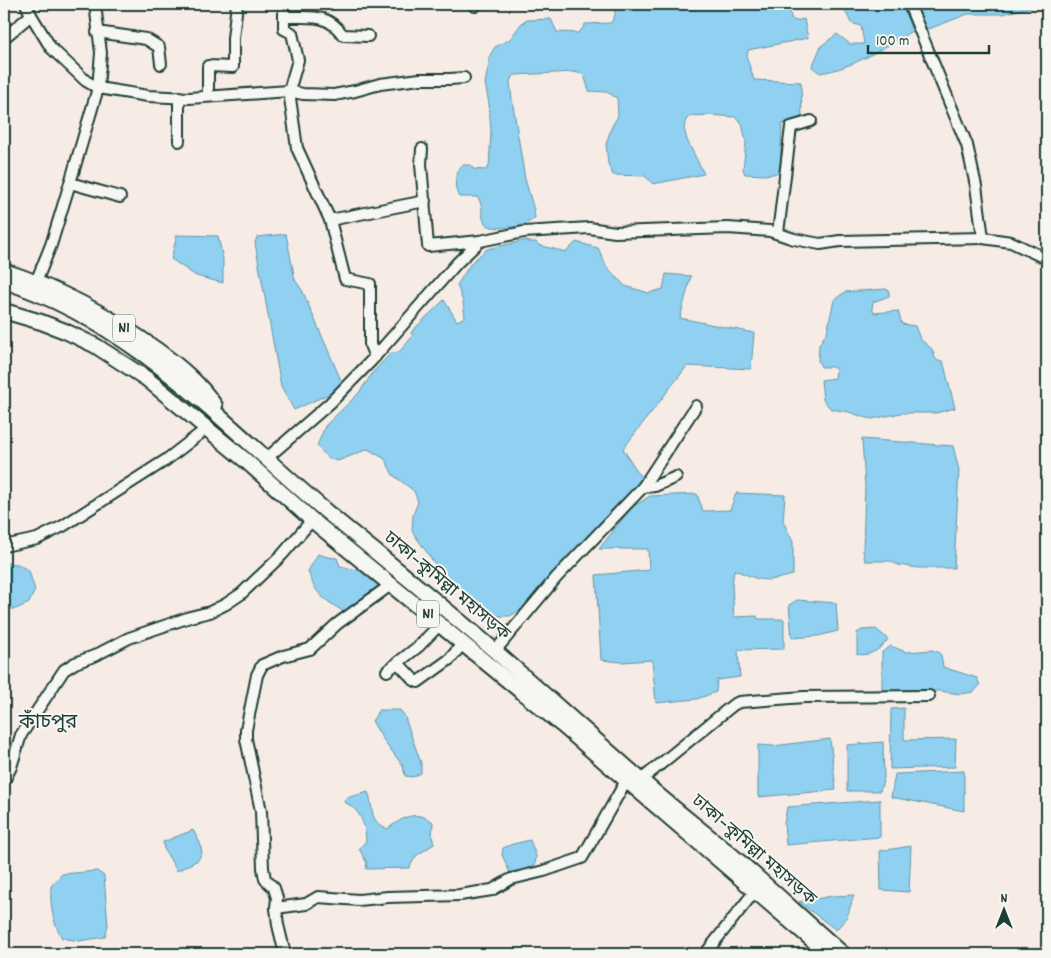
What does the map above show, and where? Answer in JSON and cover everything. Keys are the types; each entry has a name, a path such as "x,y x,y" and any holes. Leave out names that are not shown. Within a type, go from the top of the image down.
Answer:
{"highway":[{"name":"N1","path":"4,271 36,282 86,305 139,337 166,357 206,392 222,417"},
{"name":"ঢাকা–কুমিল্লা মহাসড়ক","path":"4,281 68,307 91,319 163,368 222,417 300,489 495,651 843,954"},
{"name":"ঢাকা–কুমিল্লা মহাসড়ক","path":"4,311 65,331 110,354 147,379 245,460 312,520 463,643 829,954"}],"street":[{"path":"36,282 70,183 98,88 101,53 95,4"},
{"path":"208,96 208,66 233,67 233,38 237,4"},
{"path":"284,4 284,29 292,33 297,52 296,66 289,91 297,148 330,220 345,279 370,284 370,345 375,356"},
{"path":"909,4 967,145 976,186 983,238"},
{"path":"4,38 30,7 51,48 86,82 98,88 148,96 189,98 289,91 303,94 334,94 355,91 380,84 420,79 464,78"},
{"path":"284,17 324,18 335,24 343,35 368,36"},
{"path":"97,32 146,39 159,47 161,64"},
{"path":"178,97 179,141"},
{"path":"778,233 791,127 811,121"},
{"path":"422,149 428,246 480,241 524,232 589,228 615,232 728,228 770,231 820,244 840,240 983,238 1011,242 1047,259"},
{"path":"70,183 120,197"},
{"path":"330,220 425,200"},
{"path":"267,458 330,403 375,356 457,263 480,241"},
{"path":"495,651 556,578 643,487 696,406"},
{"path":"4,546 37,539 63,526 166,460 206,429"},
{"path":"643,487 655,486 676,477"},
{"path":"4,781 11,767 21,735 64,670 129,638 210,612 226,604 241,594 282,555 312,520"},
{"path":"285,954 276,908 277,898 274,888 265,879 264,874 261,811 246,739 246,730 257,675 262,665 310,649 316,645 337,624 392,584"},
{"path":"387,672 419,646 440,624"},
{"path":"399,664 418,682 450,659 463,643"},
{"path":"641,780 733,705 740,702 804,697 929,696"},
{"path":"276,908 306,904 318,897 359,900 468,894 492,890 511,879 582,858 626,781"},
{"path":"705,954 755,891"}],"water":[{"path":"615,4 789,4 791,18 795,21 804,19 808,38 748,50 747,58 754,80 801,82 802,117 782,124 780,173 764,175 745,174 743,169 746,142 742,123 735,117 709,115 690,116 686,120 684,128 687,140 704,174 653,184 645,176 613,175 608,164 606,144 612,126 618,116 617,98 607,92 589,91 584,75 575,72 515,75 510,82 512,99 525,179 535,218 526,224 504,228 488,225 485,223 477,197 459,197 455,185 462,165 471,165 473,169 485,170 489,167 491,132 485,83 489,57 495,47 510,39 521,24 527,20 551,19 557,32 578,33 585,24 611,23 615,15"},
{"path":"842,4 902,4 912,31 856,62 845,67 820,73 812,67 821,46 837,34 850,44 864,44 861,26 851,23"},
{"path":"914,4 1032,4 1031,7 1003,14 968,14 929,29 924,26"},
{"path":"286,234 295,280 302,290 344,387 294,410 281,386 255,243 257,237"},
{"path":"177,235 218,236 223,259 223,283 196,276 171,259"},
{"path":"527,240 529,242 536,242 538,245 566,252 576,242 598,248 607,267 625,286 649,293 663,289 666,274 691,276 680,318 754,333 751,369 687,366 623,449 644,482 524,608 510,616 496,616 444,577 412,531 413,515 418,502 414,491 393,475 385,459 368,449 338,461 329,459 317,446 325,426 358,394 374,371 391,353 399,352 413,336 411,333 413,330 444,300 457,321 465,317 463,302 457,285 471,263 487,249"},
{"path":"886,289 889,291 889,296 873,302 872,308 874,313 898,311 902,324 915,326 920,339 932,349 935,358 938,361 943,361 955,408 936,413 901,413 872,419 831,409 823,400 821,380 835,378 836,369 821,367 818,360 819,345 827,332 834,300 845,292"},
{"path":"862,439 953,446 959,470 954,568 919,568 898,565 890,561 865,561 863,551 865,486"},
{"path":"736,493 785,495 783,521 793,542 793,575 763,580 734,570 732,585 734,617 757,616 758,619 784,619 784,649 738,650 740,677 717,680 716,692 697,699 656,703 652,660 622,662 601,660 596,575 649,570 648,549 599,549 631,508 650,496 697,494 703,511 730,510"},
{"path":"318,554 337,558 340,566 375,574 380,583 374,594 361,605 344,612 321,596 314,586 308,571"},
{"path":"4,563 18,564 29,571 35,590 29,603 16,609 4,609"},
{"path":"797,600 836,603 838,631 818,636 792,638 789,605"},
{"path":"876,629 888,639 882,646 871,653 857,654 857,633 862,630"},
{"path":"891,646 906,652 932,650 938,652 941,655 943,667 977,678 980,685 974,692 960,694 940,691 882,692 882,652"},
{"path":"904,708 904,740 956,739 955,767 890,769 891,709"},
{"path":"379,710 400,710 404,715 421,763 421,773 413,777 405,776 403,766 372,721"},
{"path":"830,739 836,790 758,797 758,745 773,746"},
{"path":"883,742 884,778 880,791 847,791 847,745"},
{"path":"964,771 964,811 891,797 895,774"},
{"path":"368,792 374,817 387,829 409,816 420,816 433,822 432,836 434,844 416,856 409,868 366,869 367,863 359,849 366,841 365,829 358,813 344,802 346,798"},
{"path":"880,800 880,837 786,845 784,824 787,807"},
{"path":"193,830 200,843 202,853 198,860 177,871 164,849 163,842"},
{"path":"530,840 536,856 535,865 522,872 510,873 502,855 503,848"},
{"path":"911,846 909,892 881,890 880,851"},
{"path":"97,871 104,876 108,925 105,937 79,941 62,938 52,913 51,886 62,874"},
{"path":"854,895 847,917 836,930 799,902 832,896"}],"district":[{"name":"কাঁচপুর","path":"48,724"}]}
